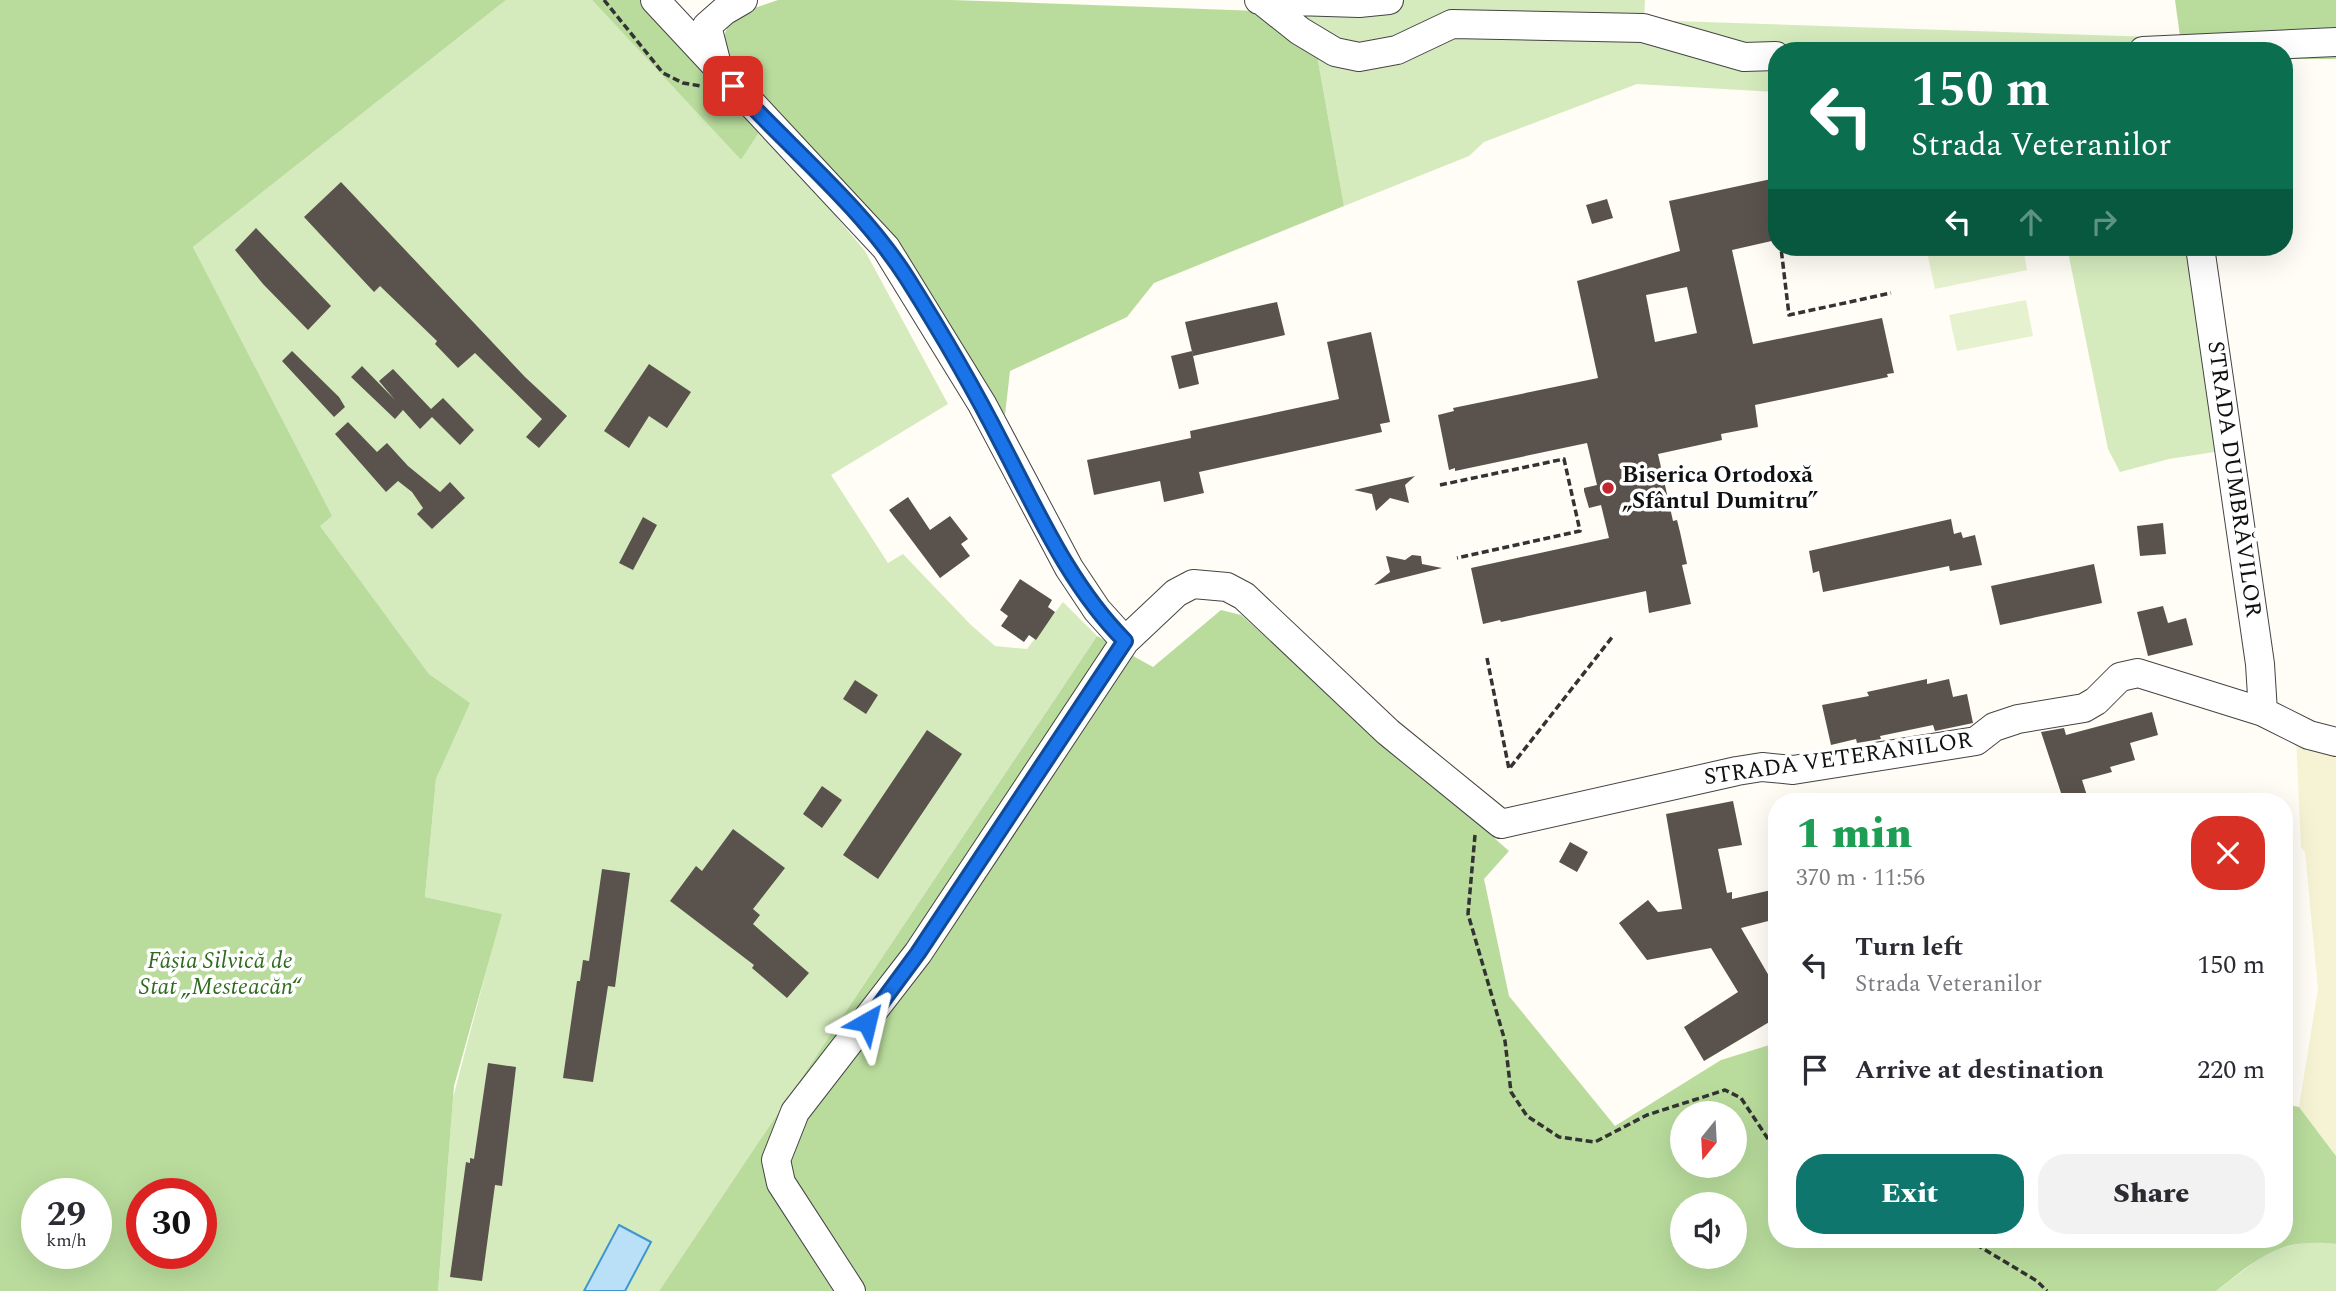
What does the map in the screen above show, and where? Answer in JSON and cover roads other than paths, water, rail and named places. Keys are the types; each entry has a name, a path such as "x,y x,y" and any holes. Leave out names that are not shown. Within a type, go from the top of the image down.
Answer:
{"street":[{"path":"655,0 714,79 779,130 886,248 982,404 1069,568 1102,617 1125,641"},
{"path":"714,79 706,13 724,11 743,0"},
{"path":"1251,0 1359,3 1389,0"},
{"path":"1261,0 1300,31 1335,52 1359,57 1397,50 1452,24 1643,28 1744,57 1768,56"},
{"path":"2293,44 2336,42"},
{"name":"STRADA DUMBRĂVILOR","path":"2201,256 2260,664 2263,712"},
{"name":"STRADA VETERANILOR","path":"851,1291 781,1183 776,1160 795,1112 918,953 1125,641 1176,593 1193,584 1227,587 1244,596 1388,732 1501,824 1737,771 1762,767 1793,770 1976,741 1994,727 2018,719 2084,708 2096,701 2120,677 2129,673 2153,676 2263,712"},
{"path":"2263,712 2309,735 2336,742"}],"water":[{"path":"619,1225 651,1242 625,1291 584,1291"}],"place":[{"name":"Biserica Ortodoxă „Sfântul Dumitru”","path":"1608,488"}],"park label":[{"name":"Fâșia Silvică de Stat „Mesteacăn“","path":"220,974"}]}
